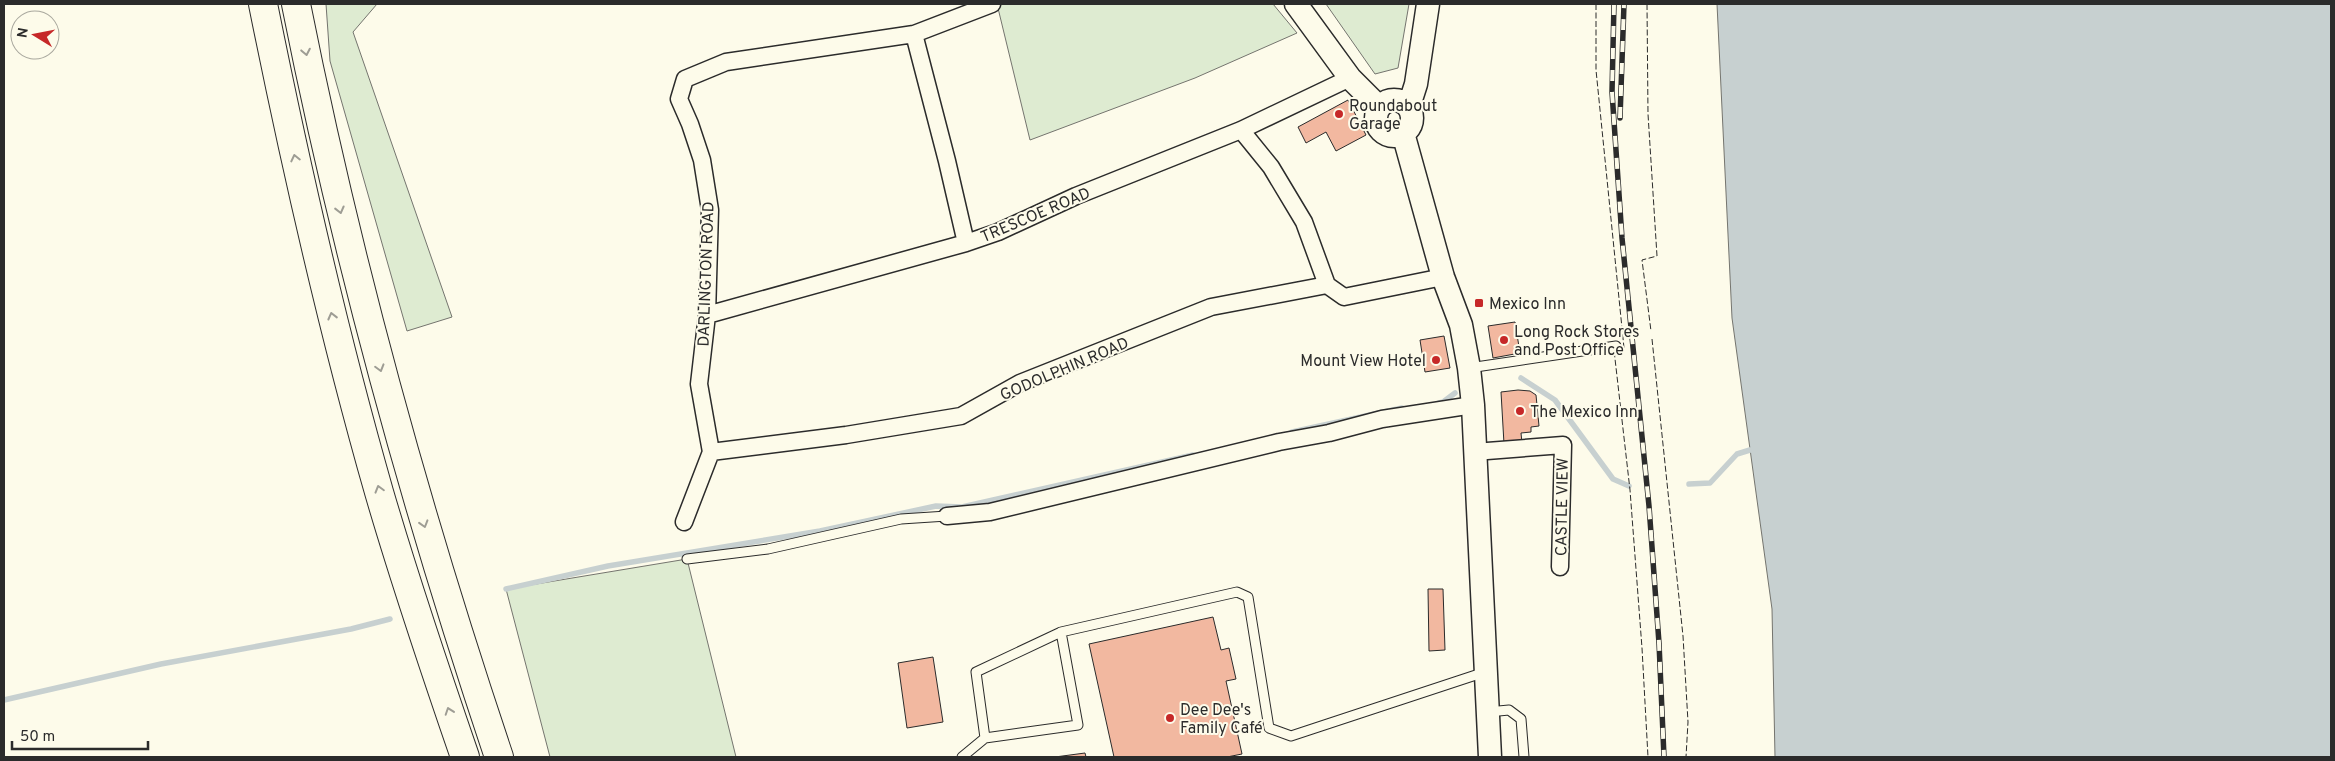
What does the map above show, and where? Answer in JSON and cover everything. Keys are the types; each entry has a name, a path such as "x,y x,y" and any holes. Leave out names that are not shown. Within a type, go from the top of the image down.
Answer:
{"highway":[{"path":"263,4 305,205 337,337 380,492 435,672 465,757"},
{"path":"296,4 339,204 376,354 422,518 499,757"}],"street":[{"name":"DARLINGTON ROAD","path":"711,452 699,384 707,315 710,210 702,160 679,98 685,79 726,62 914,34 992,4"},
{"path":"1296,4 1350,78 1380,107"},
{"path":"1409,106 1396,99 1384,103 1380,107 1376,118 1380,129 1391,136 1403,133 1411,124 1412,118 1409,106 1416,84 1428,4"},
{"path":"914,34 966,243"},
{"name":"TRESCOE ROAD","path":"707,315 966,243 998,232 1076,196 1241,130 1350,78"},
{"path":"1241,130 1271,167 1304,222 1326,285 1344,297 1442,277"},
{"path":"1403,133 1442,277 1460,325 1469,368 1473,405 1490,757"},
{"name":"GODOLPHIN ROAD","path":"711,452 846,435 961,416 1020,383 1210,307 1326,285"},
{"path":"947,516 990,512 1382,419 1473,405"},
{"name":"CASTLE VIEW","path":"1474,452 1563,445 1560,567"},
{"path":"684,522 711,452"}],"lane":[{"path":"1469,368 1616,346"},
{"path":"686,559 768,549 901,519 947,516"},
{"path":"985,738 976,672 1061,632 1237,592 1248,597 1270,728 1291,736 1486,672"},
{"path":"962,757 985,738 1078,725 1061,632"},
{"path":"1488,712 1509,710 1521,719 1524,757"}],"green space":[{"path":"326,4 377,4 353,32 452,317 407,331 330,61"},
{"path":"997,4 1273,4 1297,33 1195,78 1030,140"},
{"path":"1326,4 1409,4 1398,68 1375,74"},
{"path":"687,559 736,757 550,757 506,589"}],"shaded area":[{"path":"1717,4 2331,4 2331,757 1775,757 1772,609 1732,318"}],"building":[{"name":"Roundabout Garage","path":"1348,100 1366,135 1336,151 1326,132 1306,143 1298,127"},
{"name":"Long Rock Stores and Post Office","path":"1515,322 1520,353 1493,358 1488,326"},
{"name":"Mount View Hotel","path":"1444,336 1450,368 1425,372 1420,340"},
{"name":"The Mexico Inn","path":"1530,391 1536,395 1539,426 1531,427 1531,432 1521,433 1522,443 1504,444 1501,392"},
{"path":"1428,589 1443,589 1445,650 1429,651"},
{"name":"Dee Dee's Family Café","path":"1213,617 1221,650 1229,648 1236,679 1226,681 1242,754 1227,757 1114,757 1089,644"},
{"path":"933,657 943,722 907,728 898,663"},
{"path":"1085,753 1086,757 1055,757"}],"waterway":[{"path":"1521,378 1555,400 1613,479 1629,486"},
{"path":"1439,403 1455,393"},
{"path":"1292,432 1402,408"},
{"path":"1689,484 1710,483 1737,454 1750,450"},
{"path":"506,589 608,566 820,531 936,506 962,507 1193,455"},
{"path":"4,700 161,664 351,629 390,619"}],"railway":[{"path":"1614,4 1612,92 1622,238 1649,506 1659,643 1664,757"},
{"path":"1620,118 1624,4"}],"fence":[{"path":"1596,4 1596,70 1624,348 1614,350 1630,490 1648,757"},
{"path":"1647,4 1648,114 1657,256 1642,260 1651,331"},
{"path":"1652,339 1683,636 1688,722 1686,757"}],"place":[{"name":"Roundabout Garage","path":"1339,114"},
{"name":"Mexico Inn","path":"1479,303"},
{"name":"Long Rock Stores and Post Office","path":"1504,340"},
{"name":"Mount View Hotel","path":"1436,360"},
{"name":"The Mexico Inn","path":"1520,411"},
{"name":"Dee Dee's Family Café","path":"1170,718"}]}
